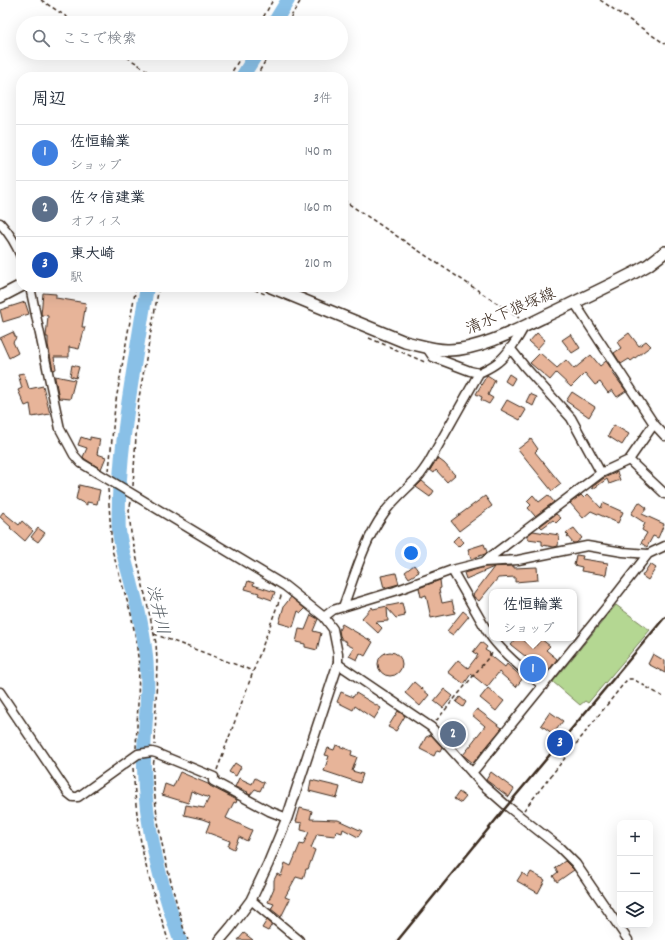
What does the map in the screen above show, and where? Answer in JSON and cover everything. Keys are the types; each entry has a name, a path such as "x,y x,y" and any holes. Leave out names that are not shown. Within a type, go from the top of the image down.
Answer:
{"main road":[{"name":"清水下狼塚線","path":"283,292 405,342 427,348 447,350 480,344 524,327 632,274 648,265 665,252"},
{"path":"0,297 16,289"}],"street":[{"path":"0,223 16,243"},
{"path":"31,292 60,429 77,459 110,481 285,586 324,617 333,629 338,654 338,664 287,818 268,864 250,900 220,940"},
{"path":"574,302 654,424 665,436"},
{"path":"343,607 365,547 384,513 420,475 429,462 479,373 499,361 519,337 524,327"},
{"path":"427,348 434,356 470,371 479,373"},
{"path":"510,348 571,418 601,473"},
{"path":"484,562 601,473 629,460 654,424"},
{"path":"629,460 665,494"},
{"path":"324,617 333,610 395,591 452,570 484,562 518,560 587,546 623,552 648,554"},
{"path":"472,773 648,554 665,546"},
{"path":"452,570 489,634"},
{"path":"494,641 543,686"},
{"path":"338,664 431,727 483,785 559,847 576,864 628,940"},
{"path":"0,692 68,793 73,797 78,797 134,756 154,753 214,777 213,781 287,818"},
{"path":"250,900 300,940"}],"path":[{"path":"41,0 65,16"},
{"path":"264,16 273,0"},
{"path":"291,16 301,0"},
{"path":"600,0 665,44"},
{"path":"132,60 150,72"},
{"path":"232,72 239,60"},
{"path":"259,72 266,60"},
{"path":"348,203 518,317 524,327"},
{"path":"135,292 115,406 110,481 110,534 112,550 131,614 139,666 133,767 142,848 168,940"},
{"path":"158,292 138,403 129,510 131,533 156,643 157,661 153,780 156,810 163,851 188,940"},
{"path":"214,777 285,586"},
{"path":"154,634 253,672"},
{"path":"431,727 498,646"},
{"path":"520,816 628,679 633,678 665,698"}],"green space":[{"path":"616,605 650,630 588,703 585,701 580,705 553,682"}],"building":[{"path":"43,293 56,294 56,298 86,303 82,327 85,327 79,349 69,347 69,357 54,357 56,369 53,370 48,337 46,337 48,316 41,315"},
{"path":"25,302 29,314 3,322 0,310"},
{"path":"13,332 16,338 13,342 18,353 9,358 0,338"},
{"path":"537,333 545,340 537,349 529,342"},
{"path":"629,333 639,346 646,341 651,346 631,361 629,359 621,364 614,353 621,348 617,342"},
{"path":"571,334 580,348 572,353 562,340"},
{"path":"540,353 557,368 566,360 574,369 591,355 600,366 606,361 626,391 617,397 612,390 608,393 600,382 595,385 585,373 571,387 556,373 550,380 530,363"},
{"path":"72,365 79,367 76,378 70,376"},
{"path":"24,373 29,389 43,386 50,414 32,417 30,404 25,406 18,390 22,388 18,374"},
{"path":"509,374 515,378 511,385 505,381"},
{"path":"487,375 495,380 488,395 493,398 489,404 481,400 482,397 476,394"},
{"path":"55,376 75,380 70,399 59,398"},
{"path":"572,392 595,407 589,417 566,401"},
{"path":"530,394 537,397 533,406 526,402"},
{"path":"507,400 526,410 520,420 501,410"},
{"path":"614,425 629,434 622,445 608,436"},
{"path":"81,437 90,440 90,437 100,439 97,454 106,457 101,469 83,457 87,448 78,445"},
{"path":"531,439 538,449 535,452 561,484 552,491 518,449"},
{"path":"437,458 455,475 447,482 436,470 434,473 430,470"},
{"path":"617,472 620,480 609,484 607,479 593,489 592,487 604,478"},
{"path":"422,481 434,491 430,497 416,487"},
{"path":"79,485 100,490 97,504 87,502 87,505 76,499"},
{"path":"588,494 601,508 603,503 623,512 618,523 591,511 583,518 570,503 581,495 584,498"},
{"path":"533,495 539,502 548,495 554,502 535,516 528,508 531,505 527,501"},
{"path":"485,496 492,506 459,531 451,521"},
{"path":"639,502 647,508 642,514 664,524 658,538 653,536 647,547 641,543 647,533 642,530 645,523 631,514"},
{"path":"3,512 19,525 22,521 33,531 25,541 0,517"},
{"path":"556,514 561,518 556,523 553,520 542,528 540,526"},
{"path":"38,528 45,533 38,542 31,537"},
{"path":"574,528 582,538 576,543 573,543 566,533"},
{"path":"533,531 559,535 558,546 554,547 542,545 542,541 528,539 528,535"},
{"path":"458,536 463,542 458,547 453,541"},
{"path":"484,544 487,552 471,559 468,549"},
{"path":"576,555 583,556 582,559 608,563 606,575 581,571 582,567 574,565"},
{"path":"650,564 656,568 648,580 642,576"},
{"path":"414,565 419,572 409,578 405,572"},
{"path":"514,566 514,568 537,567 538,580 515,582 515,577 498,578 479,601 474,597 473,595 494,567 466,579 464,573 485,567"},
{"path":"396,573 399,584 384,588 381,576"},
{"path":"440,580 441,588 439,589 442,603 452,601 455,613 431,618 426,595 421,597 419,588"},
{"path":"248,581 254,583 253,585 275,592 272,600 258,595 259,593 245,589"},
{"path":"291,597 305,609 301,613 298,611 293,627 279,623 284,606"},
{"path":"402,603 405,616 396,618 387,608 388,621 376,622 382,628 378,633 362,618 372,607 373,609"},
{"path":"463,611 469,616 453,635 447,631"},
{"path":"311,615 318,619 313,631 321,633 317,650 305,647 305,644 296,642 299,629 305,630"},
{"path":"342,624 373,642 365,656 360,653 357,660 349,656 354,648 346,644 347,642 341,639 339,630"},
{"path":"514,641 525,641 534,648 539,641 544,641 550,646 546,650 557,659 549,670 538,661 535,664 511,645"},
{"path":"481,642 487,647 485,650 490,653 489,654 505,667 507,664 523,678 516,687 499,672 487,687 471,674 464,684 448,672 458,660 468,668 478,655 473,652"},
{"path":"390,652 398,656 402,664 398,672 390,676 382,672 378,664 382,656"},
{"path":"653,654 665,661 665,673 648,664"},
{"path":"414,682 429,695 420,706 405,693"},
{"path":"488,688 504,701 496,711 480,698"},
{"path":"444,689 453,696 443,708 434,701"},
{"path":"341,692 353,697 356,693 381,708 374,719 355,706 353,710 337,702"},
{"path":"460,697 466,702 463,707 456,702"},
{"path":"477,709 502,728 473,763 463,755 485,726 472,715"},
{"path":"398,711 405,716 396,731 388,727"},
{"path":"550,712 563,721 553,734 541,725"},
{"path":"431,735 442,747 440,751 437,750 434,756 420,749 426,737"},
{"path":"336,745 352,751 351,755 357,757 352,771 363,774 360,783 324,771 329,756 325,755 328,748 334,750"},
{"path":"235,763 241,767 236,776 229,772"},
{"path":"180,772 208,784 237,800 236,803 234,802 226,818 252,830 247,841 239,837 234,849 228,846 230,841 206,832 210,822 184,815 186,805 204,808 209,798 191,791 188,803 162,795 165,784 173,787"},
{"path":"491,772 514,789 509,797 486,780"},
{"path":"239,778 252,784 255,778 264,783 260,791 255,789 250,795 247,793 248,792 235,787"},
{"path":"311,780 340,787 337,798 309,791"},
{"path":"459,792 466,797 461,803 454,799"},
{"path":"300,808 312,811 310,819 338,820 362,831 358,837 343,829 342,833 336,831 335,836 317,834 311,848 315,850 308,869 306,869 303,879 296,877 285,897 290,899 281,917 271,909 274,904 268,902 274,888 274,880 277,874 281,876 285,863 291,866 300,844 303,845 309,832 301,830 302,823 296,822"},
{"path":"565,861 574,870 557,882 553,876 558,872 555,868"},
{"path":"531,872 545,880 538,893 517,881 522,873 528,877"},
{"path":"267,920 272,924 268,931 262,928"},
{"path":"244,933 253,940 238,940"}],"waterway":[{"name":"渋井川","path":"278,16 288,0"},
{"name":"渋井川","path":"245,72 253,60"},
{"name":"渋井川","path":"146,292 124,434 119,487 119,527 123,552 140,618 145,649 147,707 144,768 147,812 155,855 166,898 180,940"}],"railway":[{"path":"398,940 507,806 665,617"}],"place":[{"name":"佐恒輪業","path":"533,669"},
{"name":"佐々信建業","path":"453,734"},
{"name":"東大崎","path":"560,743"}]}
